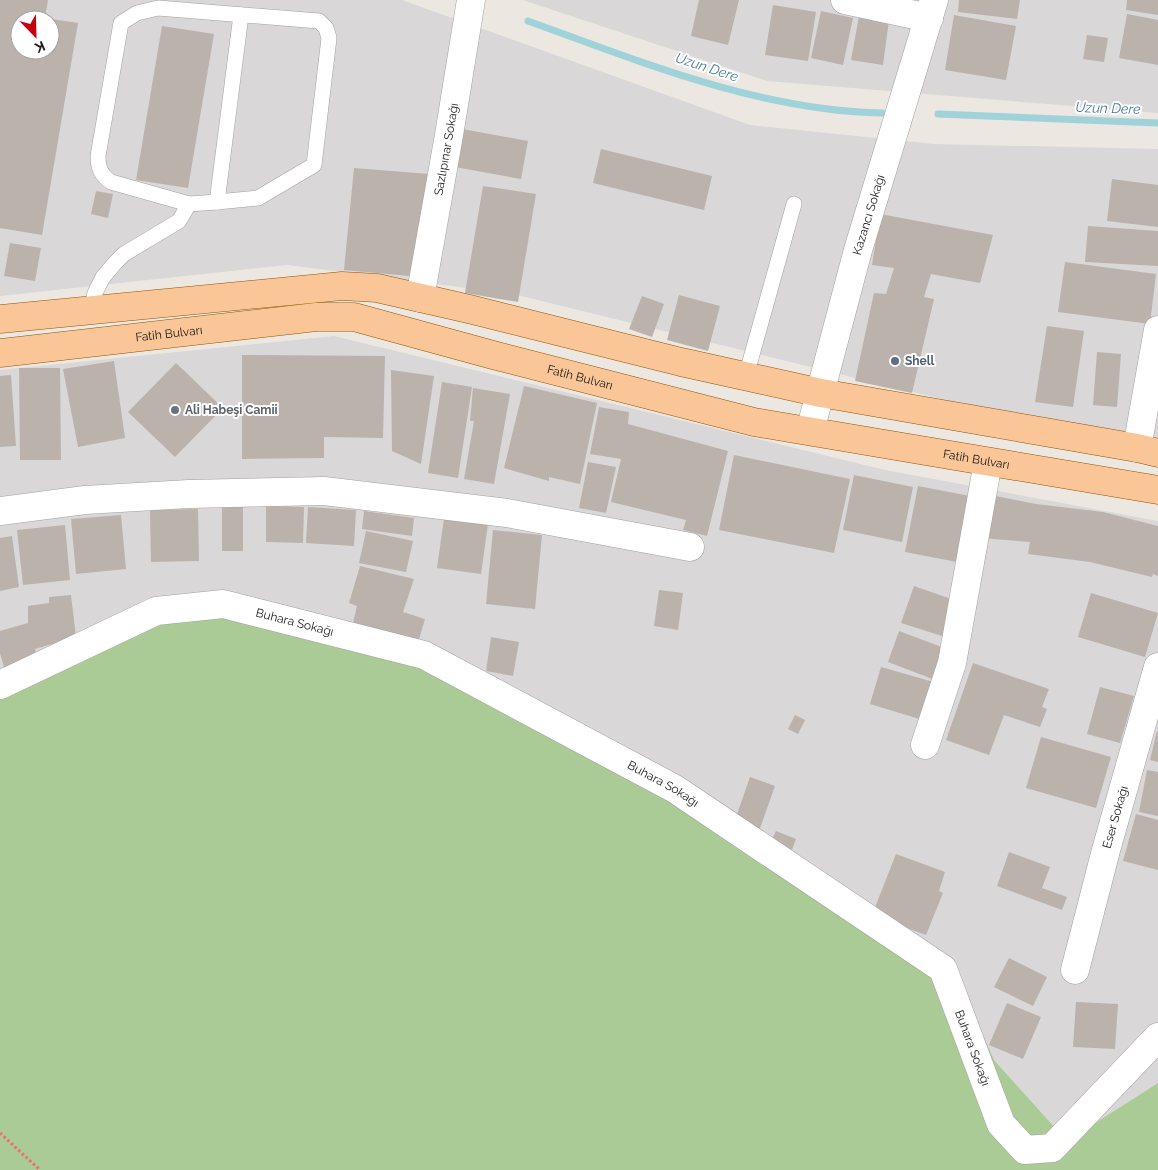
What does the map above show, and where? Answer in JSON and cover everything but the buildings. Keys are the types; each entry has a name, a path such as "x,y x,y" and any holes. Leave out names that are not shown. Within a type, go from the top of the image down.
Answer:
{"main road":[{"path":"0,319 342,286 377,288 820,393 1148,450"},
{"name":"Fatih Bulvarı","path":"0,353 316,317 354,317 493,355 745,419 1158,490"}],"street":[{"name":"Sazlıpınar Sokağı","path":"420,298 471,0"},
{"path":"845,0 931,9"},
{"name":"Kazancı Sokağı","path":"810,431 858,250 931,9"},
{"path":"1148,450 1158,330"},
{"path":"925,745 952,663 988,462"},
{"path":"0,511 85,500 189,494 324,491 508,513 690,548"},
{"name":"Buhara Sokağı","path":"0,685 156,611 223,604 424,654 674,789 943,969 1001,1124 1025,1150 1052,1148 1158,1037"},
{"name":"Eser Sokağı","path":"1075,970 1106,850 1158,667"}],"lane":[{"path":"158,8 241,15 319,21 326,28 329,38 314,166 258,198 217,202 190,204 111,182 101,173 98,165 98,156 121,23 137,13 158,8"},
{"path":"217,202 241,15"},
{"path":"90,310 95,293 103,277 115,263 130,250 179,220 190,204"},
{"path":"746,376 794,204"}],"path":[{"path":"0,1133 40,1170"}],"shaded area":[{"path":"0,0 402,0 750,125 934,144 1158,149 1158,437 966,405 513,294 287,265 0,296"},
{"path":"523,0 1158,0 1158,113 767,81"},
{"path":"334,336 885,470 1158,521 1158,1083 1067,1141 994,1060 956,973 0,685 0,370"}],"green space":[{"path":"216,591 424,642 956,973 994,1060 1067,1141 1158,1083 1158,1170 0,1170 0,685"}],"waterway":[{"name":"Uzun Dere","path":"528,21 658,68 747,94 792,104 882,113"},
{"name":"Uzun Dere","path":"938,114 1158,123"}],"place":[{"name":"Shell","path":"895,361"},
{"name":"Ali Habeşi Camii","path":"175,410"}]}
